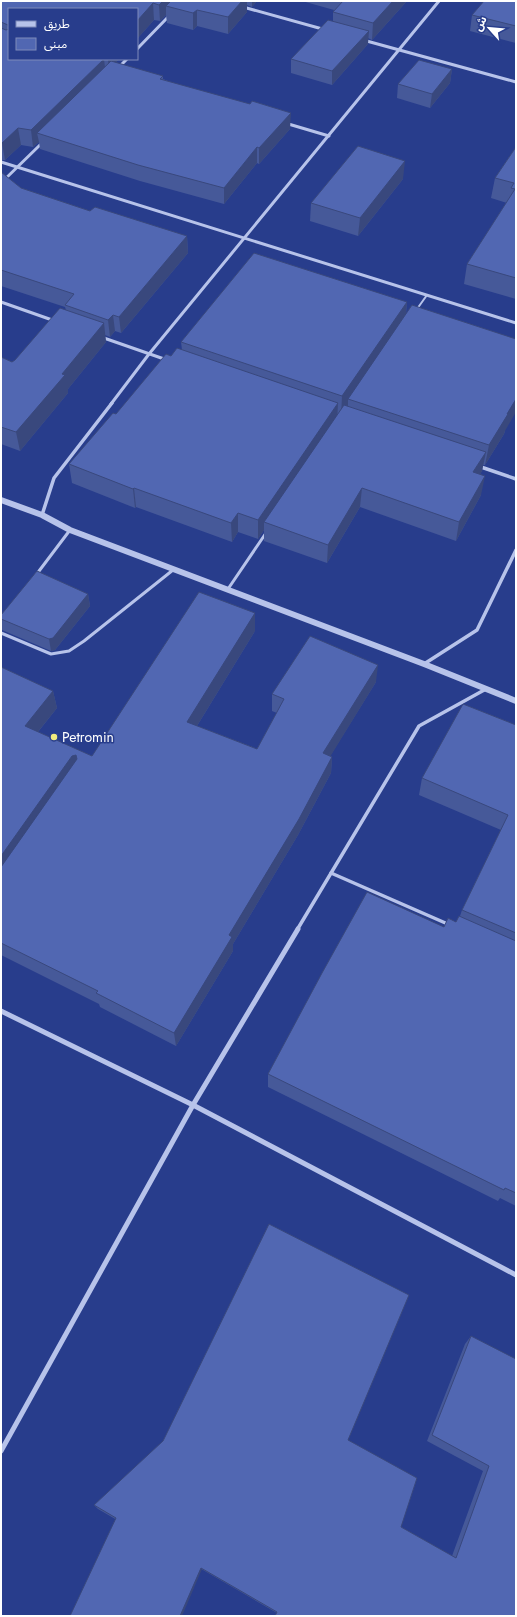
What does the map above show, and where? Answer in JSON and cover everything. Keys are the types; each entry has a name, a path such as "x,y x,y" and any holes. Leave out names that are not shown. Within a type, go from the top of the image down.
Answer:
{"street":[{"path":"42,515 54,478 149,354 439,1"},
{"path":"242,7 333,32"},
{"path":"138,48 173,12"},
{"path":"363,40 516,82"},
{"path":"117,69 126,60"},
{"path":"284,123 329,136"},
{"path":"1,183 45,140"},
{"path":"1,162 245,237 516,323"},
{"path":"1,302 60,322"},
{"path":"97,335 171,361"},
{"path":"472,464 516,479"},
{"path":"1,500 42,515 70,530 174,568 516,701"},
{"path":"424,664 477,630 516,550"},
{"path":"1,1451 193,1105 419,726 486,689"},
{"path":"331,873 452,926"},
{"path":"1,1011 193,1105 516,1275"}],"lane":[{"path":"414,314 427,295"},
{"path":"33,579 70,530"},
{"path":"228,590 267,531"},
{"path":"1,633 51,654 69,651 84,641 174,568"}],"building":[{"path":"1,1 163,1 159,5 153,3 138,20 138,8 8,8 8,25 1,22"},
{"path":"171,1 242,1 228,17 197,10 193,13 166,6"},
{"path":"343,1 393,1 373,23 333,12"},
{"path":"484,1 516,1 516,26 472,15"},
{"path":"328,20 369,31 332,71 291,59"},
{"path":"1,28 8,29 8,60 103,60 31,130 18,128 1,143"},
{"path":"419,60 452,69 432,94 398,84"},
{"path":"111,61 163,76 160,79 250,104 252,101 291,113 259,148 257,147 224,188 138,165 37,133"},
{"path":"358,146 405,161 360,218 311,203"},
{"path":"516,147 516,278 467,264 515,189 511,188 514,183 495,178"},
{"path":"1,172 21,188 90,211 95,207 187,236 119,317 113,315 108,320 65,305 74,294 1,270"},
{"path":"254,253 407,302 342,396 181,342"},
{"path":"412,305 516,339 516,399 489,445 348,399"},
{"path":"60,308 104,323 62,374 65,375 16,432 1,427 1,357 12,362 15,360"},
{"path":"177,348 338,403 258,520 238,513 231,523 134,488 133,489 69,464 113,413 116,414 166,354 171,356"},
{"path":"344,405 486,452 473,472 485,476 459,522 362,488 328,545 264,522"},
{"path":"37,571 88,594 53,638 49,639 1,619 1,615"},
{"path":"199,592 255,613 187,722 257,749 284,699 272,694 310,636 378,665 323,753 332,757 299,819 229,935 232,937 174,1033 96,993 98,991 1,943 1,867 77,759 76,755 72,756 1,856 1,667 53,691 25,726 92,756"},
{"path":"463,704 516,725 516,933 462,910 508,815 422,778"},
{"path":"367,892 444,927 448,918 456,922 459,916 516,941 516,1193 505,1188 504,1190 268,1074"},
{"path":"269,1224 409,1295 348,1440 417,1478 401,1527 456,1558 489,1466 432,1435 471,1336 516,1359 516,1616 275,1616 277,1612 201,1568 180,1616 70,1616 116,1518 94,1505 163,1441"}],"place":[{"name":"Petromin","path":"54,737"}]}
